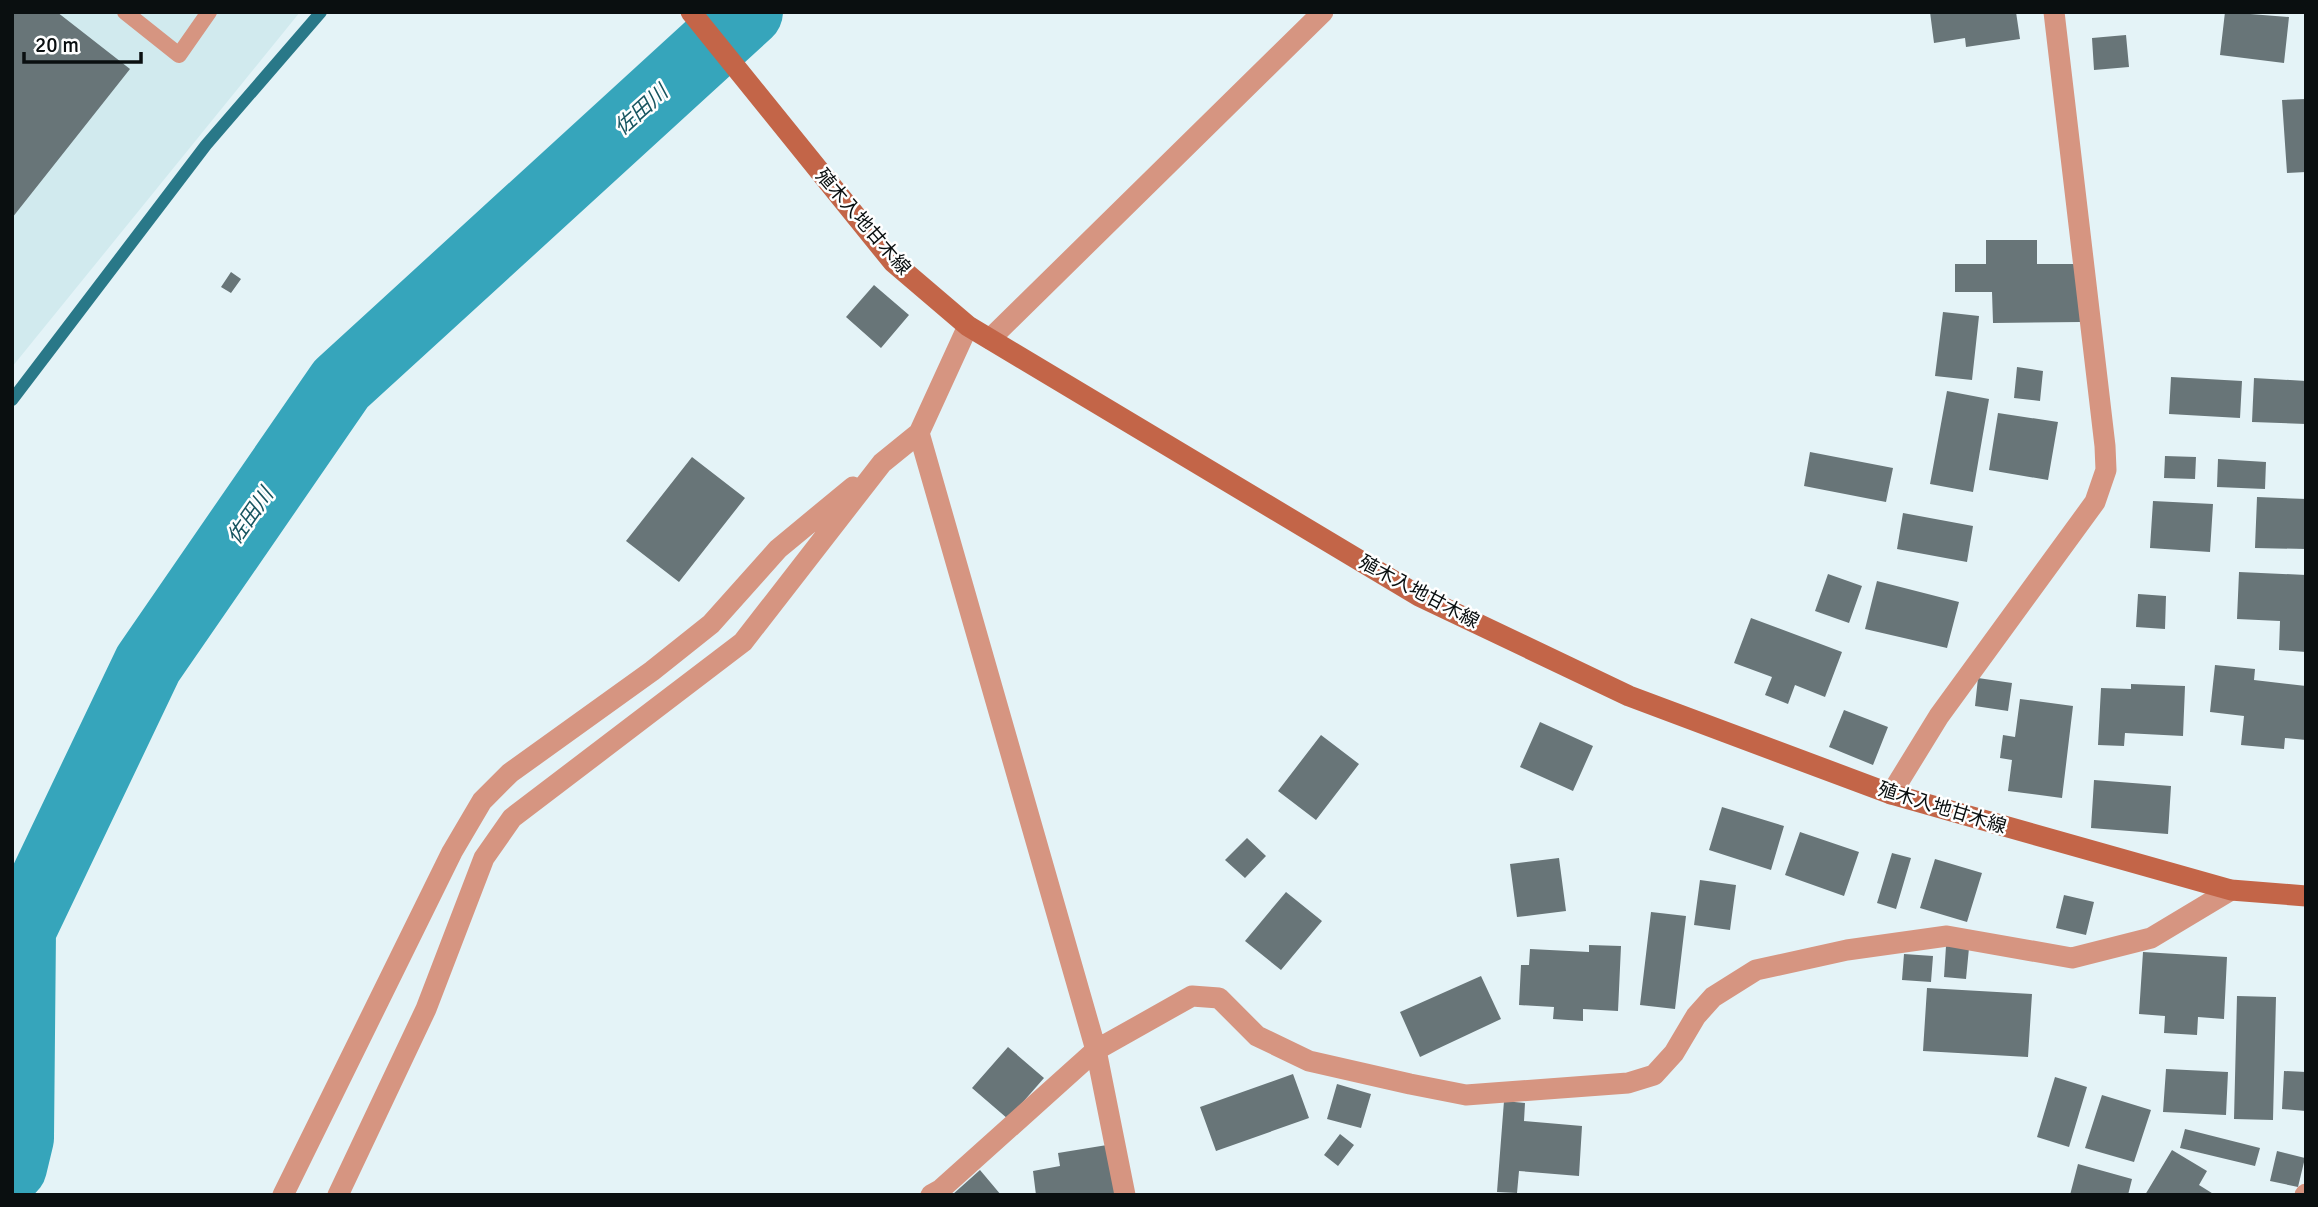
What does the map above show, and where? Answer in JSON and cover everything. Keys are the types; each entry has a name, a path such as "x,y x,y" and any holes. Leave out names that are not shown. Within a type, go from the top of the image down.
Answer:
{"main road":[{"name":"殖木入地甘木線","path":"691,12 893,262 968,326 1419,596 1629,696 1891,794 2231,890 2306,896"}],"street":[{"path":"990,339 1323,12"},
{"path":"1891,794 1939,716 2095,502 2106,470 2054,12"},
{"path":"283,1195 452,852 482,801 546,744 652,671 711,624 778,549 919,433 968,326"},
{"path":"919,433 1096,1050 1125,1195"},
{"path":"338,1195 426,1009 484,858 512,818 743,642 882,463"},
{"path":"931,1195 940,1190 1096,1050 1192,996 1219,998 1257,1036 1309,1061 1410,1084 1466,1095 1628,1083 1654,1075 1674,1053 1696,1016 1713,997 1756,970 1847,950 1947,936 2072,958 2151,938 2231,890"}],"lane":[{"path":"125,12 178,55 209,12"}],"shaded area":[{"path":"12,12 300,12 12,367"}],"building":[{"path":"12,12 57,12 130,69 12,218"},
{"path":"1930,12 2016,12 2020,39 1966,47 1965,38 1934,43"},
{"path":"2225,12 2289,17 2284,63 2220,55"},
{"path":"2126,35 2129,67 2094,70 2092,38"},
{"path":"2306,99 2306,172 2287,173 2282,100"},
{"path":"1986,240 2037,240 2037,264 2081,264 2081,322 1993,323 1992,292 1955,292 1955,264 1986,264"},
{"path":"231,272 241,279 231,293 221,287"},
{"path":"874,285 909,315 881,348 846,317"},
{"path":"1943,312 1979,316 1972,380 1935,376"},
{"path":"2017,367 2043,371 2040,401 2014,398"},
{"path":"2171,377 2242,381 2240,418 2169,414"},
{"path":"2254,378 2306,381 2306,424 2252,422"},
{"path":"1947,391 1989,399 1973,492 1930,484"},
{"path":"1998,413 2058,422 2048,480 1989,470"},
{"path":"1810,452 1893,468 1886,502 1804,486"},
{"path":"2165,456 2196,457 2195,479 2164,478"},
{"path":"692,457 745,498 679,582 626,541"},
{"path":"2218,459 2266,462 2265,489 2217,487"},
{"path":"2257,497 2306,499 2306,549 2255,548"},
{"path":"2153,501 2213,504 2210,552 2150,548"},
{"path":"1903,513 1973,526 1967,562 1897,549"},
{"path":"2239,572 2306,575 2306,652 2279,650 2280,621 2237,619"},
{"path":"1828,574 1862,586 1849,623 1815,611"},
{"path":"1877,581 1959,602 1947,648 1865,629"},
{"path":"2138,594 2166,596 2165,629 2136,627"},
{"path":"1751,618 1842,652 1825,697 1795,685 1788,704 1765,695 1772,677 1734,663"},
{"path":"2215,665 2255,669 2254,680 2306,686 2306,740 2285,738 2284,749 2241,745 2244,716 2210,712"},
{"path":"1978,678 2012,683 2008,711 1975,706"},
{"path":"2131,684 2185,686 2183,736 2125,733 2124,746 2098,745 2101,688 2131,689"},
{"path":"2020,699 2073,706 2062,798 2008,791 2012,760 2000,758 2003,735 2015,737"},
{"path":"1844,710 1888,727 1873,765 1829,747"},
{"path":"1540,722 1593,746 1573,791 1520,767"},
{"path":"1321,735 1359,764 1316,820 1278,791"},
{"path":"2094,780 2171,786 2168,834 2091,828"},
{"path":"1722,807 1784,826 1771,870 1709,850"},
{"path":"1800,832 1859,852 1844,896 1785,875"},
{"path":"1247,838 1266,856 1245,878 1225,860"},
{"path":"1892,853 1911,858 1896,909 1877,903"},
{"path":"1559,858 1566,911 1517,917 1510,864"},
{"path":"1935,859 1982,873 1967,922 1920,908"},
{"path":"1700,880 1736,885 1730,930 1694,925"},
{"path":"1286,892 1322,921 1281,970 1245,941"},
{"path":"2064,895 2094,902 2086,935 2056,928"},
{"path":"1651,912 1686,916 1675,1009 1640,1005"},
{"path":"1589,945 1621,946 1618,1011 1583,1009 1583,1021 1553,1019 1554,1007 1519,1005 1521,965 1529,965 1530,949 1589,952"},
{"path":"1946,946 1969,948 1966,979 1944,977"},
{"path":"2143,952 2227,957 2224,1019 2198,1017 2197,1035 2164,1033 2165,1016 2139,1014"},
{"path":"1904,954 1933,956 1931,982 1902,980"},
{"path":"1481,976 1501,1019 1420,1057 1400,1012"},
{"path":"1927,988 2032,994 2028,1057 1923,1051"},
{"path":"2237,996 2276,997 2273,1120 2234,1119"},
{"path":"1008,1047 1044,1078 1008,1119 972,1088"},
{"path":"2166,1069 2228,1072 2226,1115 2163,1112"},
{"path":"2284,1071 2306,1072 2306,1111 2282,1109"},
{"path":"1293,1074 1309,1118 1216,1151 1200,1107"},
{"path":"2055,1077 2087,1087 2069,1147 2037,1137"},
{"path":"1337,1084 1371,1094 1361,1128 1327,1119"},
{"path":"2102,1095 2151,1110 2134,1162 2085,1148"},
{"path":"1504,1101 1525,1103 1524,1121 1582,1126 1579,1176 1519,1171 1517,1193 1497,1192"},
{"path":"2185,1129 2260,1148 2255,1166 2180,1148"},
{"path":"1340,1134 1354,1145 1338,1166 1324,1155"},
{"path":"1107,1145 1115,1195 1036,1195 1033,1171 1060,1166 1058,1153"},
{"path":"2172,1150 2207,1171 2199,1185 2215,1195 2145,1195"},
{"path":"2277,1151 2305,1158 2298,1187 2270,1181"},
{"path":"2078,1164 2132,1179 2128,1195 2070,1195"},
{"path":"980,1170 1001,1195 952,1195"}],"waterway":[{"path":"12,400 206,145 321,12"},
{"name":"佐田川","path":"12,1167 19,1138 21,930 148,664 341,384 748,12"},
{"path":"12,930 21,930"}]}
